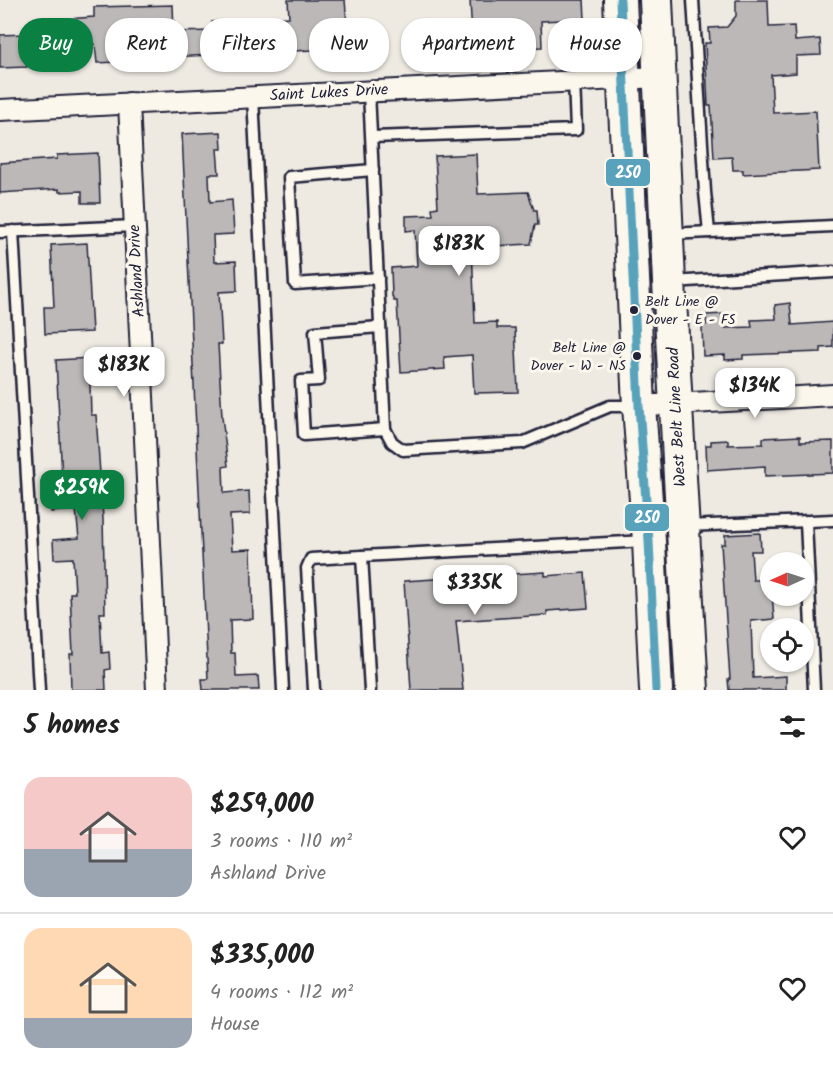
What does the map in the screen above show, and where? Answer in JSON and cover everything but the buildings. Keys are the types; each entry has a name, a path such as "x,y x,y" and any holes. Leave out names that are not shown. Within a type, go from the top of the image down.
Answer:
{"main road":[{"path":"620,0 639,406 649,541 656,690"},
{"name":"West Belt Line Road","path":"656,0 692,690"}],"street":[{"name":"Saint Lukes Drive","path":"0,110 659,77"},
{"name":"Ashland Drive","path":"129,104 157,690"},
{"path":"639,406 833,395"}],"lane":[{"path":"693,0 709,232"},
{"path":"372,137 576,130 574,80"},
{"path":"369,92 385,429 392,442 403,450 522,443 610,406 639,406"},
{"path":"253,97 283,690"},
{"path":"373,170 290,177 295,284 378,278"},
{"path":"0,232 135,226"},
{"path":"667,234 833,226"},
{"path":"13,231 39,690"},
{"path":"669,282 833,272"},
{"path":"380,327 315,332 319,380 301,381 304,435 385,429"},
{"path":"683,526 833,520"},
{"path":"806,522 814,690"},
{"path":"314,690 307,568 311,559 649,541"},
{"path":"362,556 370,690"}],"transit line":[{"name":"250","path":"620,0 639,406 649,541 656,690"}],"place":[{"name":"Belt Line @ Dover - E - FS","path":"634,310"},
{"name":"Belt Line @ Dover - W - NS","path":"637,356"}]}
